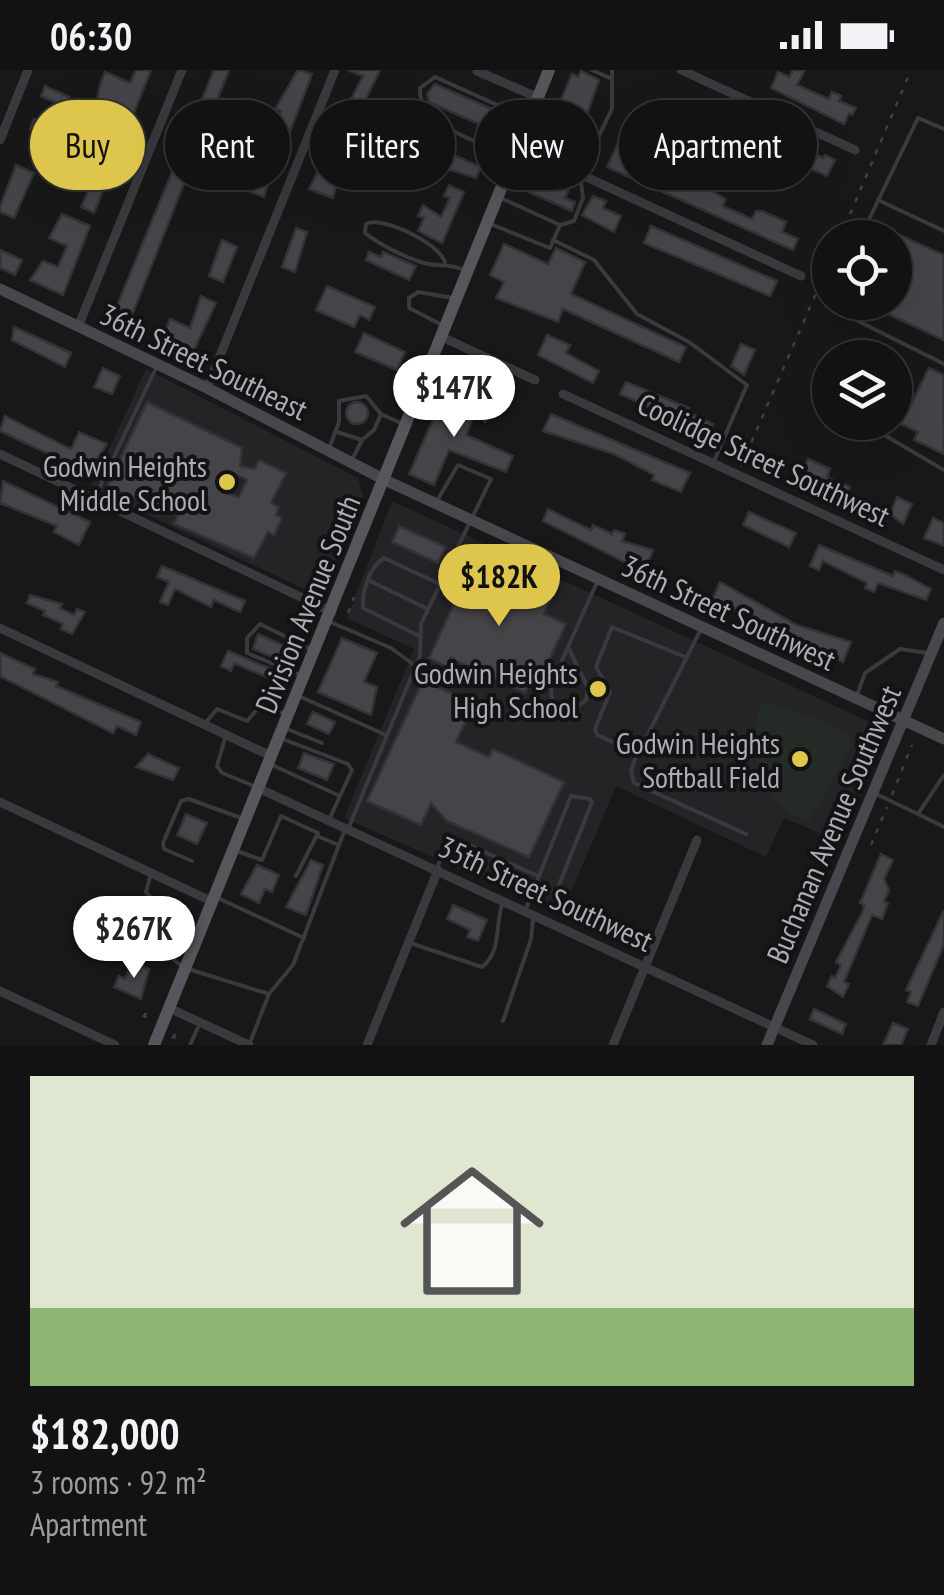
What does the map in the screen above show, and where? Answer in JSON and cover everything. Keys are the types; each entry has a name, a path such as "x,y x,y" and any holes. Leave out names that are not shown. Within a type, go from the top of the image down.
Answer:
{"main road":[{"name":"Division Avenue South","path":"538,98 550,70"},
{"name":"Division Avenue South","path":"154,1045 502,190"}],"street":[{"path":"0,140 28,70"},
{"path":"78,326 182,70"},
{"path":"207,388 335,70"},
{"path":"476,70 538,98"},
{"path":"681,70 855,150"},
{"path":"599,183 801,276"},
{"name":"36th Street Southeast","path":"0,289 207,388 385,480"},
{"path":"444,332 534,380"},
{"name":"Coolidge Street Southwest","path":"564,394 944,570"},
{"path":"0,454 330,616"},
{"name":"36th Street Southwest","path":"385,480 944,738"},
{"name":"Buchanan Avenue Southwest","path":"767,1045 944,623"},
{"path":"0,628 226,735 270,760"},
{"name":"35th Street Southwest","path":"258,788 813,1045"},
{"path":"0,802 212,898"},
{"path":"614,1045 697,840"},
{"path":"367,1045 437,870"},
{"path":"0,991 114,1045"},
{"path":"169,1008 249,1045"},
{"path":"931,1045 944,1012"}],"lane":[{"path":"592,70 612,79"},
{"path":"599,136 612,110 612,70"},
{"path":"475,135 430,117 420,104 420,88 435,77 486,100"},
{"path":"869,220 918,118 944,129"},
{"path":"499,197 560,224 574,220 584,198 583,190"},
{"path":"878,200 944,231"},
{"path":"445,262 428,264 389,247 365,233 366,224 380,222 430,243 445,262 468,272"},
{"path":"488,223 550,248 560,224"},
{"path":"554,240 594,260 637,314 689,342 748,385 713,462"},
{"path":"444,332 409,308 409,298 418,292 457,300"},
{"path":"856,320 944,364"},
{"path":"94,499 158,364"},
{"path":"484,421 507,367"},
{"path":"429,370 494,398"},
{"path":"328,450 337,432 339,400 345,396 366,396 375,402 381,414 407,425"},
{"path":"351,462 381,414"},
{"path":"337,432 362,440"},
{"path":"893,440 944,470"},
{"path":"249,1045 269,994 292,965 304,938 338,845 420,656 420,637 428,609 491,479 458,465 436,504"},
{"path":"420,637 362,608 368,580 384,558 440,584"},
{"path":"368,580 428,609"},
{"path":"568,648 588,688 578,710 569,713 552,703 549,694 568,648 598,580"},
{"path":"330,616 392,648 414,665"},
{"path":"304,676 247,653 246,638 260,624 315,651"},
{"path":"638,751 595,732 610,692 598,679 596,667 610,630 616,627 685,657"},
{"path":"702,627 630,770 634,783 746,834"},
{"path":"856,698 865,673 900,649 931,654"},
{"path":"296,695 386,735"},
{"path":"205,725 217,709 247,721 264,705 283,727 352,770 329,820"},
{"path":"283,727 322,744"},
{"path":"226,735 217,766 222,773 258,788"},
{"path":"270,760 340,796"},
{"path":"918,814 944,775"},
{"path":"874,792 944,827"},
{"path":"503,1021 530,913 533,894 538,876 571,796 590,799 557,890 533,894"},
{"path":"192,861 164,849 163,842 181,801 189,800 245,820"},
{"path":"233,849 262,860 288,802"},
{"path":"281,816 338,845"},
{"path":"296,876 317,836"},
{"path":"437,870 447,847 462,842 538,876"},
{"path":"151,872 146,892 164,913 160,950 185,968 269,994"},
{"path":"212,898 304,938"},
{"path":"409,942 482,968 492,956 504,901"},
{"path":"190,1045 200,1023"}],"path":[{"path":"848,220 911,70"},
{"path":"738,473 812,302"},
{"path":"318,574 325,577 322,584"},
{"path":"348,614 354,597"}],"shaded area":[{"name":"Godwin Heights Middle School","path":"146,369 358,478 363,495 321,597 91,488"},
{"name":"Godwin Heights High School","path":"392,501 887,730 841,842 784,818 766,857 616,786 562,914 344,818 414,649 347,618"},
{"name":"Godwin Heights Softball Field","path":"763,701 816,718 848,734 852,745 808,823 778,801 759,772 754,738"}],"building":[{"path":"136,70 151,70 139,100 97,100 105,72 130,83"},
{"path":"214,70 229,70 217,100 202,100"},
{"path":"298,70 312,74 290,132 290,100 280,100"},
{"path":"348,70 380,70 365,100 351,100 363,76"},
{"path":"793,70 805,70 797,85 829,99 832,92 841,96 839,101 856,108 844,124 817,111 817,100 795,100 771,88 778,72 789,77"},
{"path":"581,71 599,80 592,100 561,100 572,74 578,77"},
{"path":"435,84 475,102 475,122 455,113 455,100 428,100 427,94"},
{"path":"45,86 69,97 50,100 41,96"},
{"path":"618,143 619,172 607,167"},
{"path":"817,155 835,160 827,176 817,172"},
{"path":"455,156 475,164 475,178 455,171"},
{"path":"16,165 30,171 30,182 14,218 0,212"},
{"path":"455,188 464,192 442,243 418,231 424,218 418,216 423,205 441,217 450,198 444,196 447,190"},
{"path":"165,189 181,190 128,325 112,318"},
{"path":"89,190 103,190 94,213 81,207"},
{"path":"249,190 266,190 264,197"},
{"path":"312,190 335,190 333,198"},
{"path":"524,190 566,190 565,198 575,202 572,211"},
{"path":"659,190 710,190 726,199 723,206 752,219 756,211 762,211 786,222 782,232 798,239 793,250"},
{"path":"593,196 606,201 603,208 621,216 614,232 582,215"},
{"path":"62,214 90,226 63,295 30,280 43,261 58,267 67,246 49,238"},
{"path":"651,226 777,281 770,296 644,243"},
{"path":"296,228 307,232 295,272 282,267"},
{"path":"222,240 237,247 223,282 209,276"},
{"path":"912,241 944,255 944,340 901,320 912,320"},
{"path":"504,244 548,264 556,248 585,262 571,294 686,347 679,362 563,309 558,322 496,298 504,282 490,275"},
{"path":"0,250 22,260 15,275 0,268"},
{"path":"369,252 381,257 383,252 416,266 409,280 366,260"},
{"path":"327,286 375,307 369,320 360,315 354,327 316,310"},
{"path":"201,296 216,303 194,350 162,339 170,319 190,328"},
{"path":"14,327 71,353 65,367 12,340"},
{"path":"364,333 405,352 397,370 355,352"},
{"path":"547,335 570,345 566,353 599,371 593,383 538,355"},
{"path":"741,344 755,350 744,375 731,366"},
{"path":"103,368 120,376 112,394 94,387"},
{"path":"929,368 944,375 944,454 914,440 918,432 912,429 912,402"},
{"path":"626,382 689,408 688,412 713,424 708,435 620,394"},
{"path":"446,390 479,404 466,435 513,456 506,472 449,450 434,485 409,474"},
{"path":"147,402 242,448 240,466 255,469 259,460 286,473 271,503 279,507 276,515 282,518 274,535 268,532 254,558 174,524 178,515 107,487","holes":["233,473 247,480 239,497 224,493"]},
{"path":"357,402 365,405 365,421 357,424 349,421 346,413 349,405"},
{"path":"551,414 690,473 681,492 652,480 654,475 614,454 543,431"},
{"path":"5,416 71,449 79,432 107,444 89,473 0,431"},
{"path":"808,459 830,469 827,477 850,487 846,497 800,477"},
{"path":"3,481 90,522 79,545 54,532 57,526 0,503"},
{"path":"897,497 912,504 903,524 890,514"},
{"path":"548,509 591,530 593,525 612,534 614,530 625,534 622,541 653,550 644,572 543,521"},
{"path":"749,512 796,533 789,547 743,525"},
{"path":"933,518 944,523 944,546 924,538"},
{"path":"399,526 446,547 438,563 392,542"},
{"path":"819,545 893,576 895,571 931,589 926,600 878,583 874,592 865,588 867,583 823,561 819,570 810,566"},
{"path":"474,560 519,586 521,581 539,589 551,598 544,614 566,624 543,673 535,670 525,693 451,658 447,667 429,658"},
{"path":"162,566 245,601 240,612 214,600 211,607 175,589 168,605 160,602 169,582 157,577"},
{"path":"720,582 797,625 851,642 843,662 712,600"},
{"path":"30,595 62,604 60,608 74,615 77,609 85,612 72,634 61,629 63,624 43,615 45,611 27,603"},
{"path":"258,634 287,647 280,660 253,649"},
{"path":"342,638 377,653 364,682 377,687 371,715 318,692"},
{"path":"228,651 274,670 271,679 234,663 231,671 221,666"},
{"path":"0,653 35,669 33,674 58,682 56,686 141,722 136,735 117,726 113,733 0,676"},
{"name":"Godwin Heights High School","path":"423,680 474,704 456,742 489,757 493,749 564,782 529,857 447,821 431,803 421,825 367,801"},
{"path":"313,712 335,722 329,734 307,724"},
{"path":"304,753 334,764 327,780 298,768"},
{"path":"148,754 179,768 173,780 136,767"},
{"path":"186,814 207,823 197,844 177,835"},
{"path":"881,854 893,860 884,879 889,890 884,902 888,903 882,919 872,915 844,982 849,984 843,997 827,986 841,965 836,962 863,911 864,905 860,903"},
{"path":"311,860 323,865 306,915 286,907"},
{"path":"257,865 279,875 272,892 265,889 259,903 241,894"},
{"path":"453,905 487,920 478,941 467,937 470,930 447,919"},
{"path":"944,910 944,944 918,1006 907,1002 911,992 906,990"},
{"path":"120,932 136,939 127,959 111,952"},
{"path":"132,962 149,969 141,999 114,987 119,976 125,979"},
{"path":"814,1009 846,1024 842,1034 810,1019"},
{"path":"893,1023 908,1029 901,1045 883,1045"}],"place":[{"name":"Godwin Heights Middle School","path":"227,482"},
{"name":"Godwin Heights High School","path":"598,689"},
{"name":"Godwin Heights Softball Field","path":"800,759"}]}
